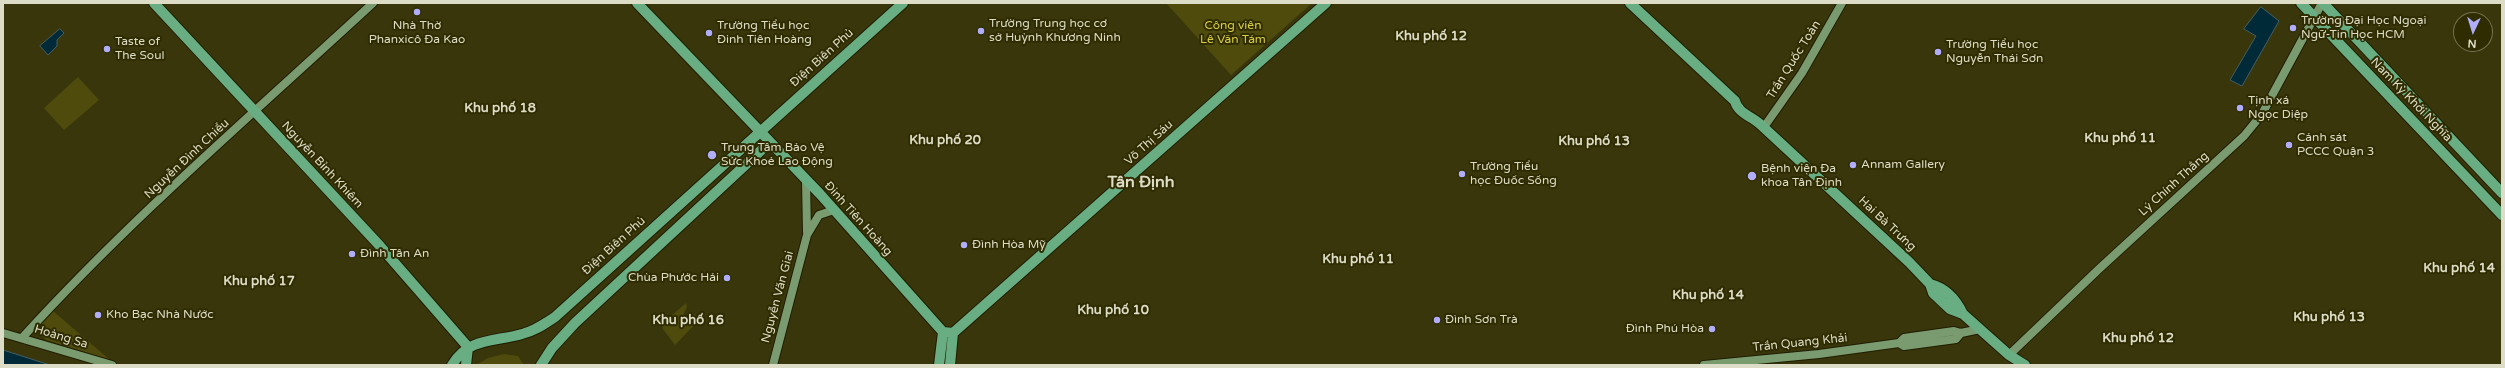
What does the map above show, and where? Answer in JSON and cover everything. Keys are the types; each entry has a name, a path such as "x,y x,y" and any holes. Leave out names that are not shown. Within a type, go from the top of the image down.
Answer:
{"main road":[{"name":"Nguyễn Bỉnh Khiêm","path":"154,3 389,256 468,347"},
{"name":"Đinh Tiên Hoàng","path":"637,3 948,332"},
{"name":"Điện Biên Phủ","path":"759,132 903,3"},
{"name":"Võ Thị Sáu","path":"948,332 1326,3"},
{"name":"Hai Bà Trưng","path":"1630,3 1735,101 1741,103 1754,114 1755,120 1930,284 1939,286 1957,301 1963,314 2009,355 2025,365"},
{"name":"Nam Kỳ Khởi Nghĩa","path":"2301,3 2502,215"},
{"name":"Nam Kỳ Khởi Nghĩa","path":"2322,3 2502,193"},
{"name":"Ðiện Biên Phủ","path":"468,347 485,340 524,334 550,320 739,152 759,132"},
{"path":"542,365 552,348 576,323 750,163 769,143"},
{"path":"739,152 746,155 750,163"},
{"path":"939,365 948,332"},
{"path":"948,332 950,365"},
{"path":"452,365 468,347"},
{"path":"466,365 468,347"},
{"name":"Hai Bà Trưng","path":"2009,355 2013,365"}],"street":[{"name":"Nguyễn Đình Chiểu","path":"22,338 92,264 373,3"},
{"name":"Trần Quốc Toản","path":"1764,127 1802,73 1842,3"},
{"name":"Lý Chính Thắng","path":"2009,355 2100,268 2244,136 2262,114 2322,3"},
{"name":"Nguyễn Văn Giai","path":"773,365 807,235 806,181"},
{"name":"Nguyễn Văn Giai","path":"807,235 819,215 834,210"},
{"name":"Trần Quang Khải","path":"1704,365 1818,354 1899,343 1904,346 1956,339 1961,333 1980,329"},
{"name":"Hoàng Sa","path":"3,333 112,365"}],"green space":[{"name":"Công viên Lê Văn Tám","path":"1166,3 1312,3 1231,75"},
{"path":"78,77 99,100 64,130 44,108"},
{"path":"686,303 687,307 681,319 695,314 699,320 675,345 663,329 662,324"},
{"path":"53,311 110,360 46,340 41,334 42,320"},
{"path":"504,354 518,356 524,365 476,365 488,358"}],"water":[{"path":"2261,7 2279,21 2242,86 2230,80 2256,36 2244,29"},
{"path":"60,29 64,33 57,40 57,46 48,55 40,46"},
{"path":"3,350 50,365 3,365"}],"place":[{"name":"Nhà Thờ Phanxicô Đa Kao","path":"417,12"},
{"name":"Trường Đại Học Ngoại Ngữ-Tin Học HCM","path":"2293,28"},
{"name":"Trường Trung học cơ sở Huỳnh Khương Ninh","path":"981,31"},
{"name":"Trường Tiểu học Đinh Tiên Hoàng","path":"709,33"},
{"name":"Taste of The Soul","path":"107,49"},
{"name":"Trường Tiểu học Nguyễn Thái Sơn","path":"1938,52"},
{"name":"Tịnh xá Ngọc Diệp","path":"2240,108"},
{"name":"Cảnh sát PCCC Quận 3","path":"2289,145"},
{"name":"Trung Tâm Bảo Vệ Sức Khoẻ Lao Động","path":"712,155"},
{"name":"Annam Gallery","path":"1853,165"},
{"name":"Trường Tiểu học Đuốc Sống","path":"1462,174"},
{"name":"Bệnh viện Đa khoa Tân Định","path":"1752,176"},
{"name":"Đình Hòa Mỹ","path":"964,245"},
{"name":"Đình Tân An","path":"352,254"},
{"name":"Chùa Phước Hải","path":"727,278"},
{"name":"Kho Bạc Nhà Nước","path":"98,315"},
{"name":"Đình Sơn Trà","path":"1437,320"},
{"name":"Đình Phú Hòa","path":"1712,329"}],"district":[{"name":"Khu phố 12","path":"1431,37"},
{"name":"Khu phố 18","path":"500,109"},
{"name":"Khu phố 11","path":"2120,139"},
{"name":"Khu phố 20","path":"945,141"},
{"name":"Khu phố 13","path":"1594,142"},
{"name":"Tân Định","path":"1141,183"},
{"name":"Khu phố 11","path":"1358,260"},
{"name":"Khu phố 14","path":"2459,269"},
{"name":"Khu phố 17","path":"259,282"},
{"name":"Khu phố 14","path":"1708,296"},
{"name":"Khu phố 10","path":"1113,311"},
{"name":"Khu phố 13","path":"2329,318"},
{"name":"Khu phố 16","path":"688,321"},
{"name":"Khu phố 12","path":"2138,339"}]}
